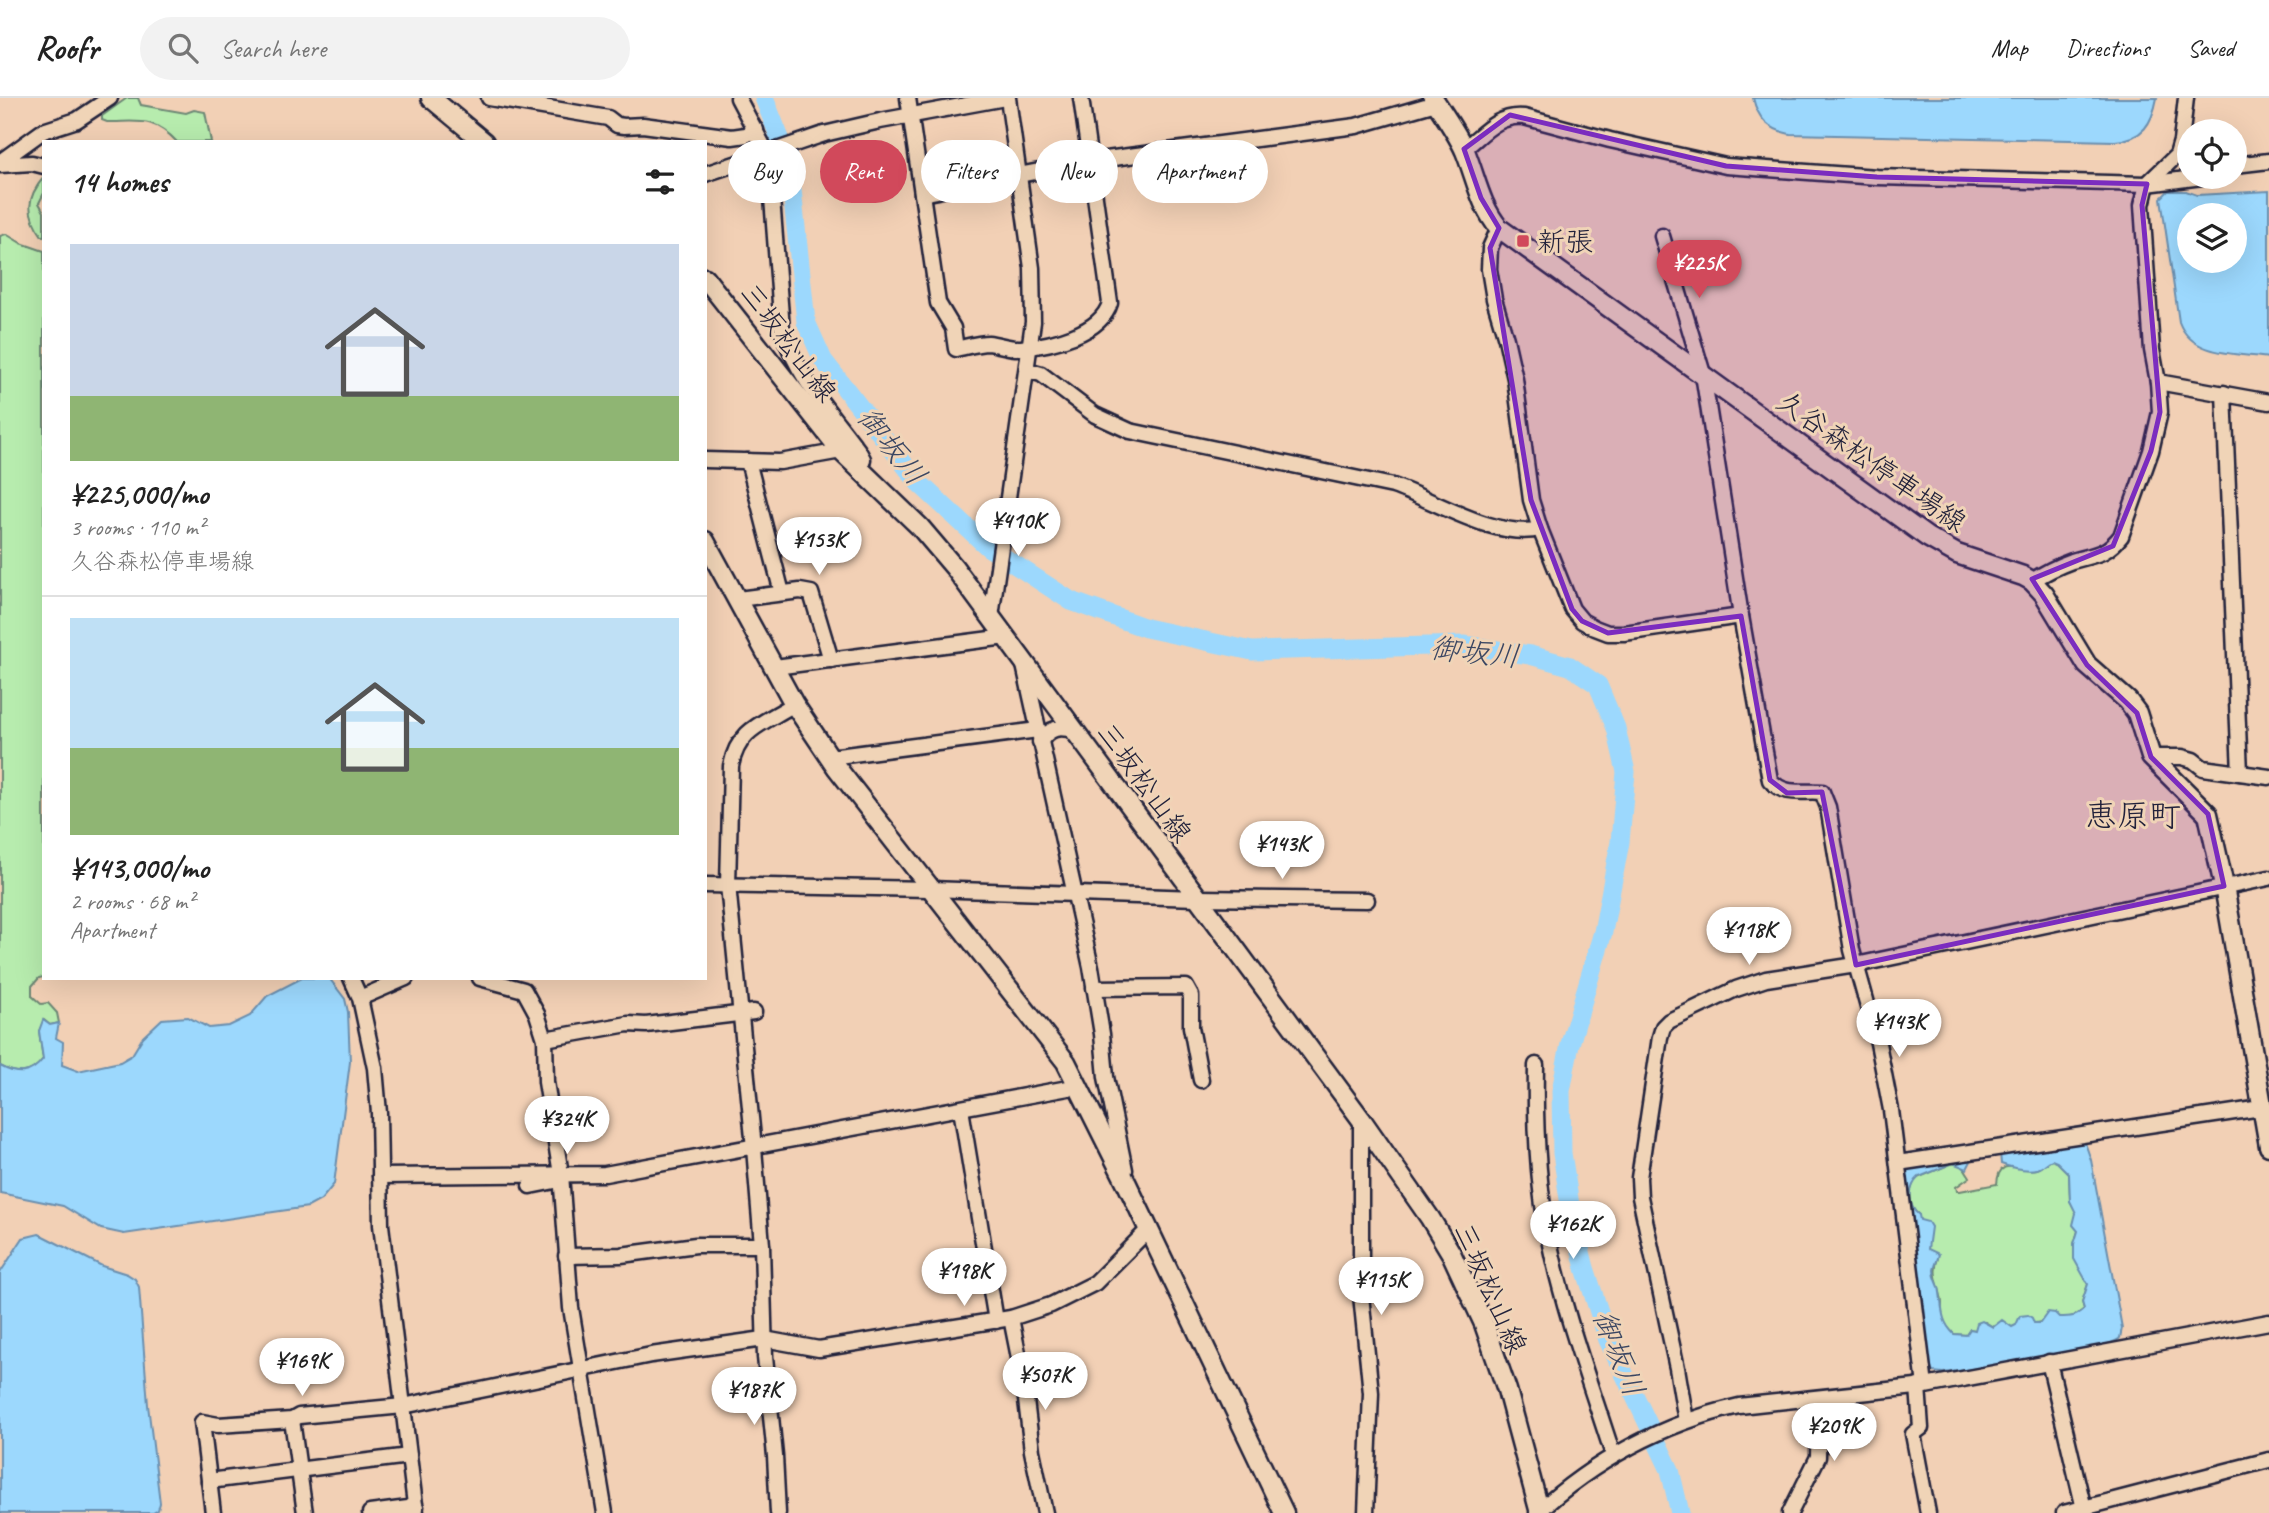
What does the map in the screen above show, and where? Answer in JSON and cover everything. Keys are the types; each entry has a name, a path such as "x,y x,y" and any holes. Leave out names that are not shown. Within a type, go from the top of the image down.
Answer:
{"main road":[{"path":"431,98 470,135"},
{"name":"久谷森松停車場線","path":"1435,100 1464,149 1481,198 1489,216 1499,228 1927,537 1957,554 2010,570 2032,581 2044,594 2087,665 2129,701 2137,713 2151,757 2207,814 2224,886 2269,1145"},
{"name":"三坂松山線","path":"707,281 841,451 920,527 1006,636 1361,1119 1451,1253 1484,1324 1507,1390 1538,1512"},
{"path":"707,544 794,704 830,757 1066,1062 1284,1513"}],"street":[{"path":"0,163 43,131 77,120 110,98"},
{"path":"489,98 608,118 617,125 624,126 643,125 740,137 756,130"},
{"path":"738,98 768,155 766,185 772,198 782,329 796,365 863,459 860,471"},
{"path":"908,98 921,187"},
{"path":"707,173 824,134 1007,98 1013,140"},
{"path":"1082,98 1088,140"},
{"path":"2032,581 2068,563 2106,552 2121,536 2157,429 2160,412 2158,382 2152,350 2142,205 2147,184 2176,155 2181,141 2186,98"},
{"path":"1118,157 1356,126 1435,100"},
{"path":"1464,149 1500,120 1510,116 1524,117 1726,166 1877,177 2147,184 2177,180"},
{"path":"2247,164 2269,161"},
{"path":"0,163 42,166"},
{"path":"990,617 1031,346 1034,294 1021,195"},
{"path":"923,203 938,303 950,320 956,349 986,343 1014,348 1031,346 1084,332 1096,325 1110,303 1097,203"},
{"path":"1499,228 1490,248 1489,269 1515,379 1531,500 1539,529 1572,609 1582,621 1608,633 1741,616"},
{"path":"1662,236 1703,374 1770,780 1777,788 1787,793 1822,792 1828,807 1856,965 1878,1043 1898,1163 1921,1386 1921,1428 1913,1434 1928,1513"},
{"path":"1027,370 1041,374 1095,415 1130,431 1393,486 1422,495 1485,524 1525,533 1539,529"},
{"path":"2158,382 2269,402"},
{"path":"2224,393 2240,773"},
{"path":"707,460 790,461 841,451"},
{"path":"748,461 782,593"},
{"path":"738,598 800,591 811,593 831,660"},
{"path":"775,667 1006,636"},
{"path":"1022,657 1094,988 1106,1077 1127,1184"},
{"path":"778,1513 764,1339 762,1245 754,1148 748,1013 728,885 733,753 748,732 794,704"},
{"path":"830,757 1039,736 1052,729 1076,731"},
{"path":"2151,757 2182,757 2193,760 2203,768 2269,777"},
{"path":"1686,1421 1640,1197 1639,1178 1662,1027 1694,1007 1756,983 1856,965 2269,878"},
{"path":"707,885 1367,900"},
{"path":"352,980 360,998 375,1068 379,1112 381,1225 416,1510 370,1513"},
{"path":"360,998 401,980"},
{"path":"487,980 524,990 537,1014 545,1039 546,1082 561,1177 571,1308 605,1513"},
{"path":"1094,988 1186,987 1191,996 1191,1027 1201,1080"},
{"path":"545,1039 628,1024 646,1025 748,1013"},
{"path":"1536,1065 1539,1158 1548,1236 1564,1301 1612,1455"},
{"path":"380,1176 561,1177 605,1174 1079,1086"},
{"path":"1898,1163 2261,1108"},
{"path":"961,1109 1004,1320 1024,1383 1032,1451 1045,1513"},
{"path":"1361,1119 1361,1295 1371,1393 1366,1513"},
{"path":"530,1186 561,1177"},
{"path":"214,1513 202,1422 218,1425 292,1420 299,1416 403,1406 651,1355 764,1339 819,1349 1004,1320 1051,1305 1095,1283 1148,1230"},
{"path":"566,1256 621,1255 696,1245 762,1245"},
{"path":"1538,1512 1612,1455 1686,1421 1739,1406 1921,1386 2269,1322"},
{"path":"2049,1362 2085,1510"},
{"path":"1790,1513 1818,1457 1819,1398"},
{"path":"292,1420 305,1513"},
{"path":"209,1481 409,1456"},
{"path":"2064,1513 2085,1510 2269,1460"}],"highlighted area":[{"path":"1510,115 1726,166 1877,177 2147,184 2142,205 2160,412 2151,451 2113,546 2032,579 2087,665 2137,713 2151,757 2208,814 2224,886 1856,965 1822,792 1787,793 1770,780 1741,616 1608,633 1582,621 1572,609 1531,500 1490,248 1499,228 1481,198 1464,149"}],"green space":[{"path":"127,98 138,98 141,105 186,113 194,110 205,112 211,140 175,140 153,124 137,121 107,122 102,120 102,116"},
{"path":"42,180 42,197 39,203 42,208 42,236 33,220 30,206"},
{"path":"6,234 42,250 42,977 32,986 32,996 41,1004 48,1003 57,1013 59,1023 50,1025 44,1020 39,1031 43,1059 33,1069 23,1072 0,1066 0,236"},
{"path":"2052,1160 2069,1174 2070,1201 2076,1210 2078,1231 2074,1244 2088,1284 2082,1302 2084,1309 2075,1316 2012,1327 1998,1324 1993,1327 1985,1322 1975,1330 1970,1329 1966,1335 1954,1334 1942,1316 1936,1270 1938,1258 1928,1249 1928,1238 1919,1215 1912,1207 1910,1194 1915,1179 1953,1163 1963,1166 1970,1177 1956,1187 1957,1191 1960,1191 1997,1184 1999,1175 2006,1167 2037,1169"}],"water":[{"path":"1753,98 2157,98 2145,128 2133,137 2115,141 1790,134 1765,122"},
{"path":"2168,191 2186,191 2197,195 2269,191 2269,358 2230,354 2205,347 2194,342 2179,322 2161,198"},
{"path":"298,980 331,980 345,999 350,1062 334,1184 321,1200 308,1207 124,1234 101,1229 63,1206 0,1193 0,1066 23,1072 38,1065 43,1059 39,1031 43,1020 50,1025 59,1023 56,1038 63,1042 62,1065 78,1071 120,1062 132,1055 143,1037 162,1019 188,1017 209,1028 229,1026 250,1016 267,996"},
{"path":"2084,1140 2091,1160 2122,1328 2120,1338 2091,1349 2066,1354 1943,1373 1933,1372 1928,1366 1905,1173 1907,1168 1968,1157 1971,1161 1967,1169 1953,1163 1919,1177 1910,1196 1912,1207 1920,1220 1928,1222 1931,1227 1928,1249 1939,1254 1934,1273 1946,1323 1954,1334 1966,1335 1970,1329 1975,1330 1977,1323 1982,1321 1993,1327 2002,1320 2012,1327 2020,1316 2028,1315 2034,1323 2040,1323 2048,1312 2066,1317 2076,1315 2084,1309 2082,1302 2088,1284 2074,1259 2074,1244 2078,1231 2073,1225 2076,1213 2070,1201 2069,1174 2052,1160 2037,1169 2001,1164 2000,1152"},
{"path":"39,1234 102,1266 127,1274 135,1279 139,1287 148,1405 160,1503 158,1510 153,1513 0,1513 0,1273 23,1238"}],"waterway":[{"name":"御坂川","path":"764,98 789,161 806,322 823,360 918,482 988,547 1071,601 1146,628 1252,651 1464,645 1530,655 1570,666 1598,685 1616,728 1626,772 1620,842 1603,932 1570,1044 1561,1091 1562,1153 1571,1212 1585,1268 1608,1340 1670,1470 1680,1513"}],"place":[{"name":"新張","path":"1523,241"}],"district":[{"name":"恵原町","path":"2133,815"}]}
